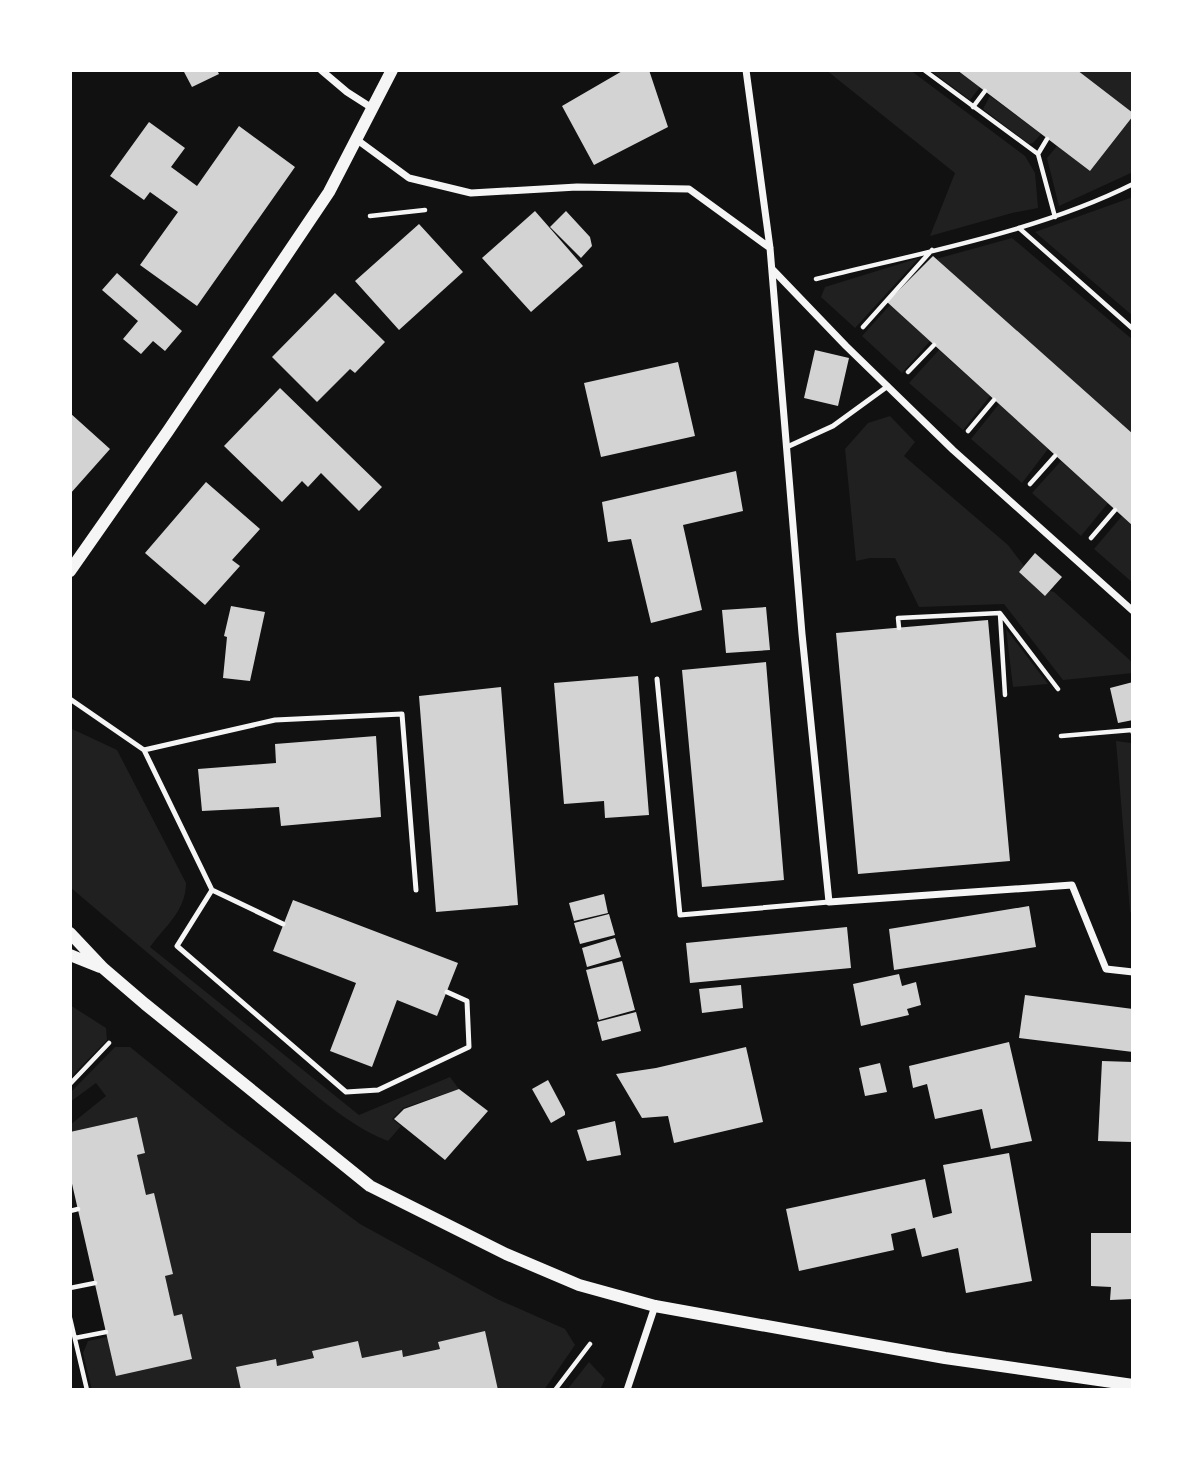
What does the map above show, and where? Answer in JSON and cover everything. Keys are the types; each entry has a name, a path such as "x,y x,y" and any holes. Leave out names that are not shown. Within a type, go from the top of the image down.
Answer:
{"street":[{"path":"321,70 347,92 372,108"},
{"path":"70,571 330,192 355,138 392,70"},
{"path":"746,70 770,248 802,634 829,902 1072,885 1106,969 1133,972"},
{"path":"355,138 410,178 471,193 577,187 689,189 770,248"},
{"path":"772,269 953,450 1133,611"},
{"path":"70,933 103,968 370,1186 542,1270 579,1285 654,1306 932,1356 1133,1385"},
{"path":"70,955 103,968"},
{"path":"627,1390 654,1306"}],"lane":[{"path":"787,447 833,426 890,388"},
{"path":"657,679 680,915 829,902"},
{"path":"70,699 144,750 212,890 283,924"},
{"path":"144,750 275,720 402,714 416,890"},
{"path":"212,890 177,946 346,1092 378,1090 469,1047 467,1001 447,992"}],"path":[{"path":"923,70 1038,154 1055,216"},
{"path":"973,107 985,91"},
{"path":"1038,154 1047,139"},
{"path":"788,286 1019,228 1101,200 1133,184"},
{"path":"1019,228 1133,329"},
{"path":"846,345 932,250"},
{"path":"890,388 934,345"},
{"path":"953,450 994,400"},
{"path":"1014,503 1055,456"},
{"path":"1074,558 1115,510"},
{"path":"899,628 898,618 1000,613"},
{"path":"1000,613 1058,689"},
{"path":"1000,613 1005,695"},
{"path":"1061,736 1132,730 1133,733"},
{"path":"70,1084 109,1043"},
{"path":"70,1211 78,1209"},
{"path":"70,1288 95,1283"},
{"path":"70,1318 87,1390"},
{"path":"75,1338 106,1332"},
{"path":"555,1390 590,1344"}],"shaded area":[{"path":"826,70 910,70 1025,156 1035,173 1038,208 930,236 955,173"},
{"path":"930,70 956,70 980,87 970,100"},
{"path":"1077,70 1133,70 1133,113"},
{"path":"990,96 1041,134 1033,143 1029,144 983,109"},
{"path":"1133,116 1133,172 1059,206 1047,158 1057,146 1090,171"},
{"path":"1133,197 1133,316 1035,232"},
{"path":"1012,238 1133,340 1133,434 936,259"},
{"path":"919,258 855,328 821,297 825,287"},
{"path":"890,305 930,341 902,373 862,336"},
{"path":"939,350 990,396 963,430 909,383"},
{"path":"999,404 1048,449 1022,483 971,439"},
{"path":"890,416 915,442 904,456 1008,545 1024,566 1019,572 1045,595 1050,591 1054,592 1133,663 1133,673 1063,680 1004,604 919,607 895,558 856,561 845,449 868,423"},
{"path":"1061,461 1108,503 1081,536 1032,493"},
{"path":"1122,516 1133,526 1133,583 1094,549"},
{"path":"1006,629 1048,684 1013,687"},
{"path":"70,728 117,750 186,883 179,910 150,947 359,1115 450,1077 459,1089 403,1108 392,1119 401,1126 388,1141 371,1133 319,1098 70,887"},
{"path":"1116,741 1131,743 1133,751 1133,917 1130,911"},
{"path":"70,1005 106,1028 107,1040 70,1078"},
{"path":"115,1047 130,1047 228,1126 360,1224 497,1299 565,1329 575,1345 544,1390 498,1390 484,1332 439,1342 440,1349 403,1357 402,1350 362,1358 358,1341 313,1351 314,1358 277,1366 275,1359 237,1367 241,1390 92,1390 83,1353 88,1341 107,1337 192,1359 182,1315 174,1316 165,1276 173,1274 154,1194 146,1195 137,1155 145,1153 137,1117 70,1132 70,1125 106,1096 96,1083 70,1102 70,1093"},
{"path":"589,1362 605,1379 600,1390 567,1390"}],"building":[{"path":"183,70 217,70 219,74 192,87"},
{"path":"624,70 649,70 668,127 594,165 562,106"},
{"path":"957,70 1077,70 1133,113 1133,116 1090,171"},
{"path":"149,122 185,148 171,167 197,186 239,126 295,167 197,306 140,265 178,212 150,192 144,200 110,176"},
{"path":"535,211 583,266 531,312 482,258"},
{"path":"566,211 590,237 592,246 581,258 550,227"},
{"path":"419,224 463,272 399,330 355,281"},
{"path":"933,256 1133,434 1133,526 887,302"},
{"path":"117,273 182,331 165,351 153,341 141,354 123,339 138,321 102,290"},
{"path":"335,293 385,342 355,373 350,369 317,402 272,357"},
{"path":"815,350 849,358 838,406 804,398"},
{"path":"678,362 695,436 601,457 584,383"},
{"path":"280,388 382,487 359,511 321,473 308,487 302,481 282,502 224,446"},
{"path":"70,413 110,449 70,494"},
{"path":"736,471 743,511 683,525 702,610 651,623 631,539 608,542 602,502"},
{"path":"206,482 260,529 232,560 240,566 205,605 145,553"},
{"path":"1035,553 1062,577 1045,596 1019,572"},
{"path":"231,606 265,612 250,681 223,678 227,637 224,636"},
{"path":"766,607 770,650 726,653 722,610"},
{"path":"988,620 1010,861 858,874 836,633"},
{"path":"766,662 784,880 702,887 682,670"},
{"path":"638,676 649,815 605,818 604,801 564,804 554,683"},
{"path":"1133,682 1133,720 1118,723 1110,688"},
{"path":"501,687 518,905 436,912 419,696"},
{"path":"376,736 381,817 281,826 279,807 202,811 198,769 276,763 275,744"},
{"path":"604,894 608,913 574,921 569,903"},
{"path":"293,900 458,963 437,1016 397,1000 372,1067 330,1051 356,983 273,951"},
{"path":"1029,906 1036,947 894,970 889,929"},
{"path":"609,914 615,935 580,944 574,923"},
{"path":"847,927 851,968 690,983 686,943"},
{"path":"615,938 621,957 587,967 582,948"},
{"path":"622,961 635,1010 599,1020 586,970"},
{"path":"899,974 902,986 916,982 921,1005 907,1009 909,1015 861,1026 853,984"},
{"path":"741,985 743,1008 702,1013 699,989"},
{"path":"1025,995 1133,1009 1133,1052 1019,1038"},
{"path":"636,1012 641,1031 602,1041 597,1022"},
{"path":"1009,1042 1032,1141 991,1149 982,1109 935,1119 927,1084 913,1088 909,1066"},
{"path":"746,1047 763,1122 674,1143 668,1116 642,1118 616,1074 656,1068"},
{"path":"1102,1061 1133,1062 1133,1142 1098,1141"},
{"path":"880,1063 887,1092 865,1096 859,1068"},
{"path":"548,1080 565,1112 565,1115 551,1123 532,1089"},
{"path":"459,1089 488,1111 445,1160 394,1119 404,1109"},
{"path":"137,1117 145,1153 137,1155 146,1195 154,1193 173,1274 165,1276 174,1316 182,1314 192,1359 116,1376 70,1175 70,1132"},
{"path":"615,1121 621,1155 587,1161 577,1130"},
{"path":"1009,1153 1032,1281 966,1293 958,1248 922,1257 915,1228 891,1234 894,1250 799,1271 786,1209 925,1179 933,1218 952,1213 943,1165"},
{"path":"1091,1233 1133,1233 1133,1299 1110,1300 1111,1287 1091,1286"},
{"path":"485,1331 498,1390 241,1390 236,1367 276,1359 277,1366 314,1358 312,1351 358,1341 362,1358 402,1350 403,1357 440,1349 438,1342"}]}
